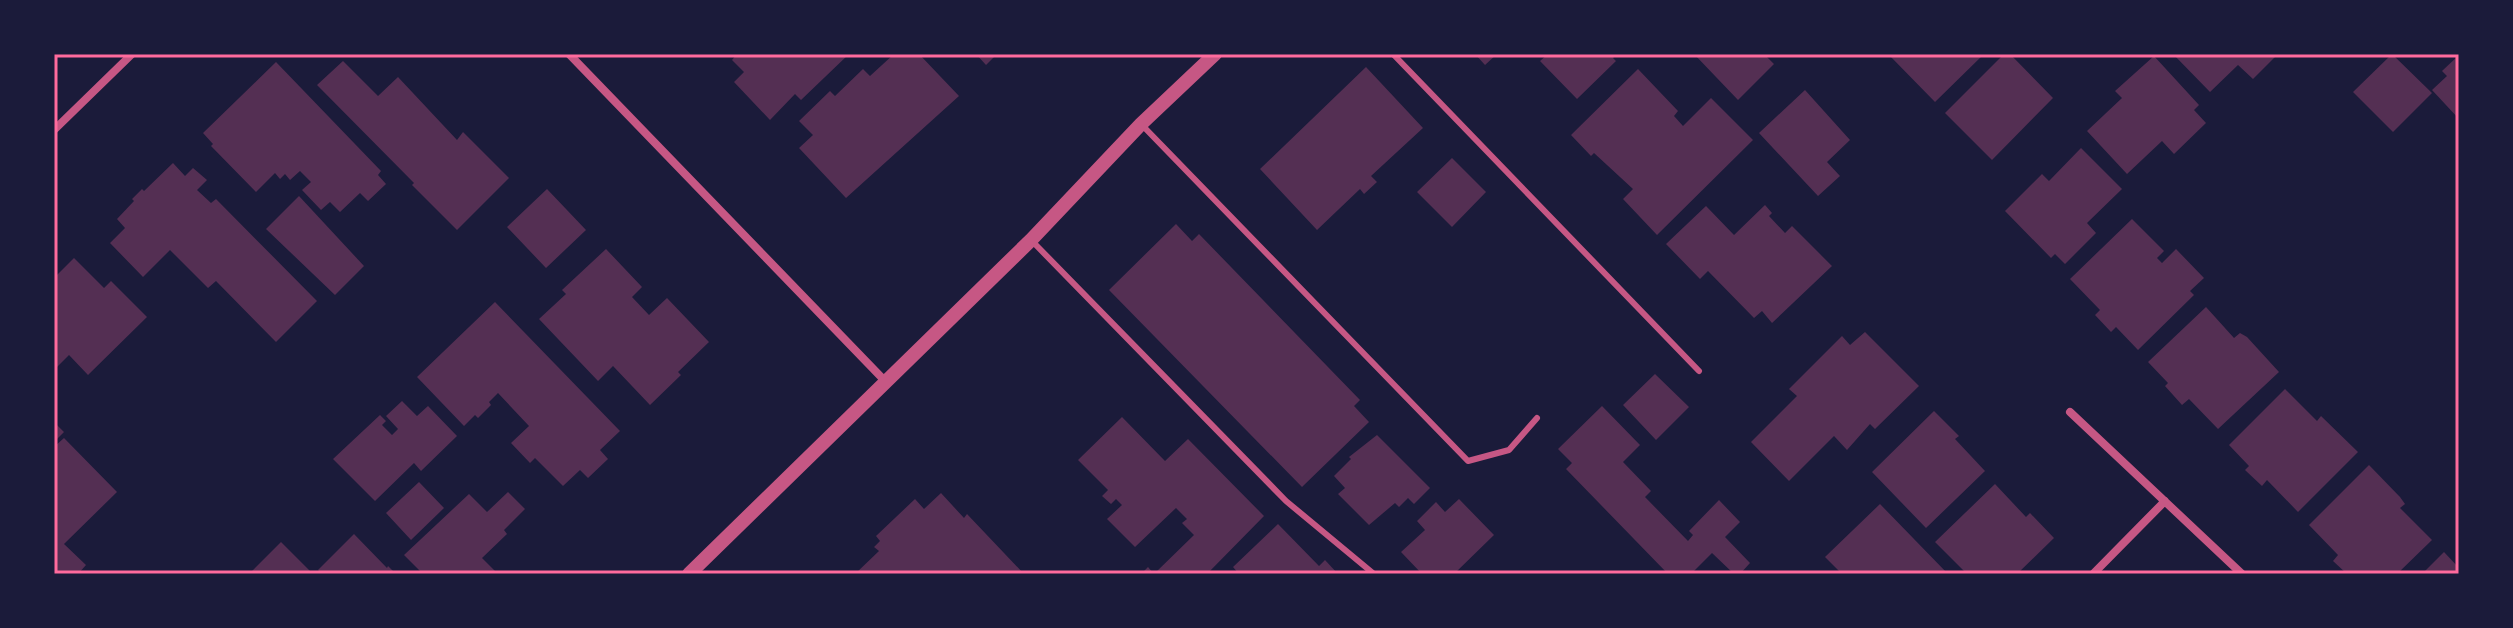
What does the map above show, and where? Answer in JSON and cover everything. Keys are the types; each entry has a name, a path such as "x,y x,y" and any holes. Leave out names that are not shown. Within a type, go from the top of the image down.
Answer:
{"street":[{"path":"54,130 132,54"},
{"path":"569,54 885,381"},
{"path":"689,574 1031,240 1141,124 1215,54"},
{"path":"2070,412 2242,574"},
{"path":"2093,574 2165,501"}],"lane":[{"path":"1393,54 1699,371"},
{"path":"1141,124 1468,461 1509,450 1537,418"},
{"path":"1031,240 1286,501 1374,574"}],"building":[{"path":"737,54 849,54 801,100 795,94 770,120 734,82 744,72 732,60"},
{"path":"894,54 919,54 959,96 846,198 799,148 813,135 799,121 830,91 835,96 863,69 870,76"},
{"path":"976,54 997,54 986,65"},
{"path":"1475,54 1497,54 1485,65"},
{"path":"1548,54 1617,54 1613,58 1616,61 1577,99 1540,61"},
{"path":"1694,54 1764,54 1774,64 1738,100"},
{"path":"1984,54 1935,102 1890,56"},
{"path":"2004,54 2010,54 2053,98 1992,160 1945,113"},
{"path":"2173,54 2278,54 2253,79 2238,65 2210,92"},
{"path":"2392,54 2432,93 2393,132 2353,92"},
{"path":"2459,55 2459,119 2432,90 2447,76 2442,71"},
{"path":"2154,56 2199,105 2194,110 2206,123 2174,154 2162,141 2127,174 2087,131 2122,98 2115,91"},
{"path":"343,61 378,96 398,77 457,140 463,132 509,178 457,230 317,85"},
{"path":"276,62 381,171 378,175 386,184 368,201 360,193 340,212 330,202 321,210 302,190 311,182 300,171 290,180 285,174 280,179 275,173 256,192 211,146 213,144 203,133"},
{"path":"1366,67 1423,128 1371,176 1377,182 1364,194 1360,189 1317,230 1260,169"},
{"path":"1638,69 1678,111 1674,116 1683,126 1711,98 1753,140 1657,235 1623,199 1633,189 1594,153 1591,156 1571,135"},
{"path":"1805,90 1850,140 1827,162 1840,176 1818,196 1759,133"},
{"path":"2081,148 2122,189 2087,223 2096,233 2065,264 2055,254 2051,258 2005,211 2042,174 2049,181"},
{"path":"1452,158 1486,192 1452,227 1417,192"},
{"path":"173,163 185,176 193,168 207,180 197,190 211,203 216,199 317,301 276,342 216,281 208,288 170,250 143,277 110,243 125,228 117,219 134,201 132,199"},
{"path":"547,189 586,230 546,268 507,227"},
{"path":"299,196 364,266 335,295 266,229"},
{"path":"1765,205 1772,213 1769,216 1785,233 1792,226 1832,266 1772,323 1762,311 1754,318 1708,271 1700,279 1666,244 1706,206 1734,235"},
{"path":"2132,219 2164,251 2157,258 2162,263 2176,249 2204,278 2190,291 2194,295 2138,350 2116,327 2111,332 2095,315 2100,310 2070,279"},
{"path":"1176,224 1192,241 1199,234 1360,400 1354,406 1369,422 1302,487 1109,290"},
{"path":"606,249 642,287 632,297 649,315 667,298 709,342 650,405 613,366 598,381 539,319 566,294 562,290"},
{"path":"74,258 104,288 111,281 147,317 88,375 69,355 54,370 54,275"},
{"path":"495,302 620,431 600,450 608,459 588,478 580,470 563,486 535,458 530,463 511,443 529,426 498,393 478,418 475,415 464,426 417,377"},
{"path":"2206,307 2234,338 2240,333 2247,337 2279,372 2218,429 2189,399 2182,405 2165,386 2168,383 2148,362"},
{"path":"1865,332 1919,386 1875,429 1870,424 1847,450 1834,436 1789,481 1751,442 1797,396 1789,389 1842,336 1850,345"},
{"path":"1655,374 1689,407 1656,440 1623,405"},
{"path":"2285,389 2317,421 2321,416 2358,452 2298,512 2267,480 2262,486 2245,470 2249,466 2229,445"},
{"path":"402,401 417,416 428,406 457,436 421,471 414,463 375,501 333,459 380,415 386,421 382,425 392,435 398,429 386,416"},
{"path":"1602,406 1640,445 1623,462 1651,491 1645,497 1688,541 1693,535 1689,531 1719,500 1740,522 1725,537 1750,563 1740,574 1734,574 1712,553 1691,574 1668,574 1566,469 1572,463 1558,449"},
{"path":"1934,411 1959,436 1955,439 1985,471 1926,528 1872,472"},
{"path":"1122,417 1165,461 1188,439 1264,516 1207,574 1154,574 1194,535 1182,523 1187,519 1176,508 1135,547 1107,519 1122,505 1116,499 1111,504 1102,496 1108,490 1078,460"},
{"path":"54,422 64,432 54,442"},
{"path":"1377,435 1430,488 1414,504 1408,498 1399,507 1395,503 1369,525 1338,494 1345,488 1334,476 1351,459 1349,457"},
{"path":"64,438 117,492 64,544 86,565 78,574 54,574 54,447"},
{"path":"2369,465 2400,497 2405,504 2400,508 2432,540 2397,574 2347,574 2333,561 2338,555 2309,525"},
{"path":"419,482 444,508 411,540 386,513"},
{"path":"1995,484 2026,517 2030,513 2054,538 2017,574 1967,574 1935,542"},
{"path":"508,492 525,509 504,530 507,534 482,558 498,574 423,574 404,555 469,494 487,512"},
{"path":"941,493 964,518 967,514 1024,574 855,574 879,551 874,547 880,541 876,536 915,499 924,509"},
{"path":"1459,499 1494,535 1454,574 1422,574 1401,552 1425,530 1417,521 1436,502 1445,512"},
{"path":"1880,504 1948,574 1842,574 1825,557"},
{"path":"1278,524 1319,566 1325,560 1338,574 1239,574 1233,567"},
{"path":"354,534 396,574 322,574 318,570"},
{"path":"281,542 313,574 249,574"},
{"path":"2444,552 2459,568 2459,574 2422,574"},
{"path":"1148,567 1154,574 1141,574"}]}
